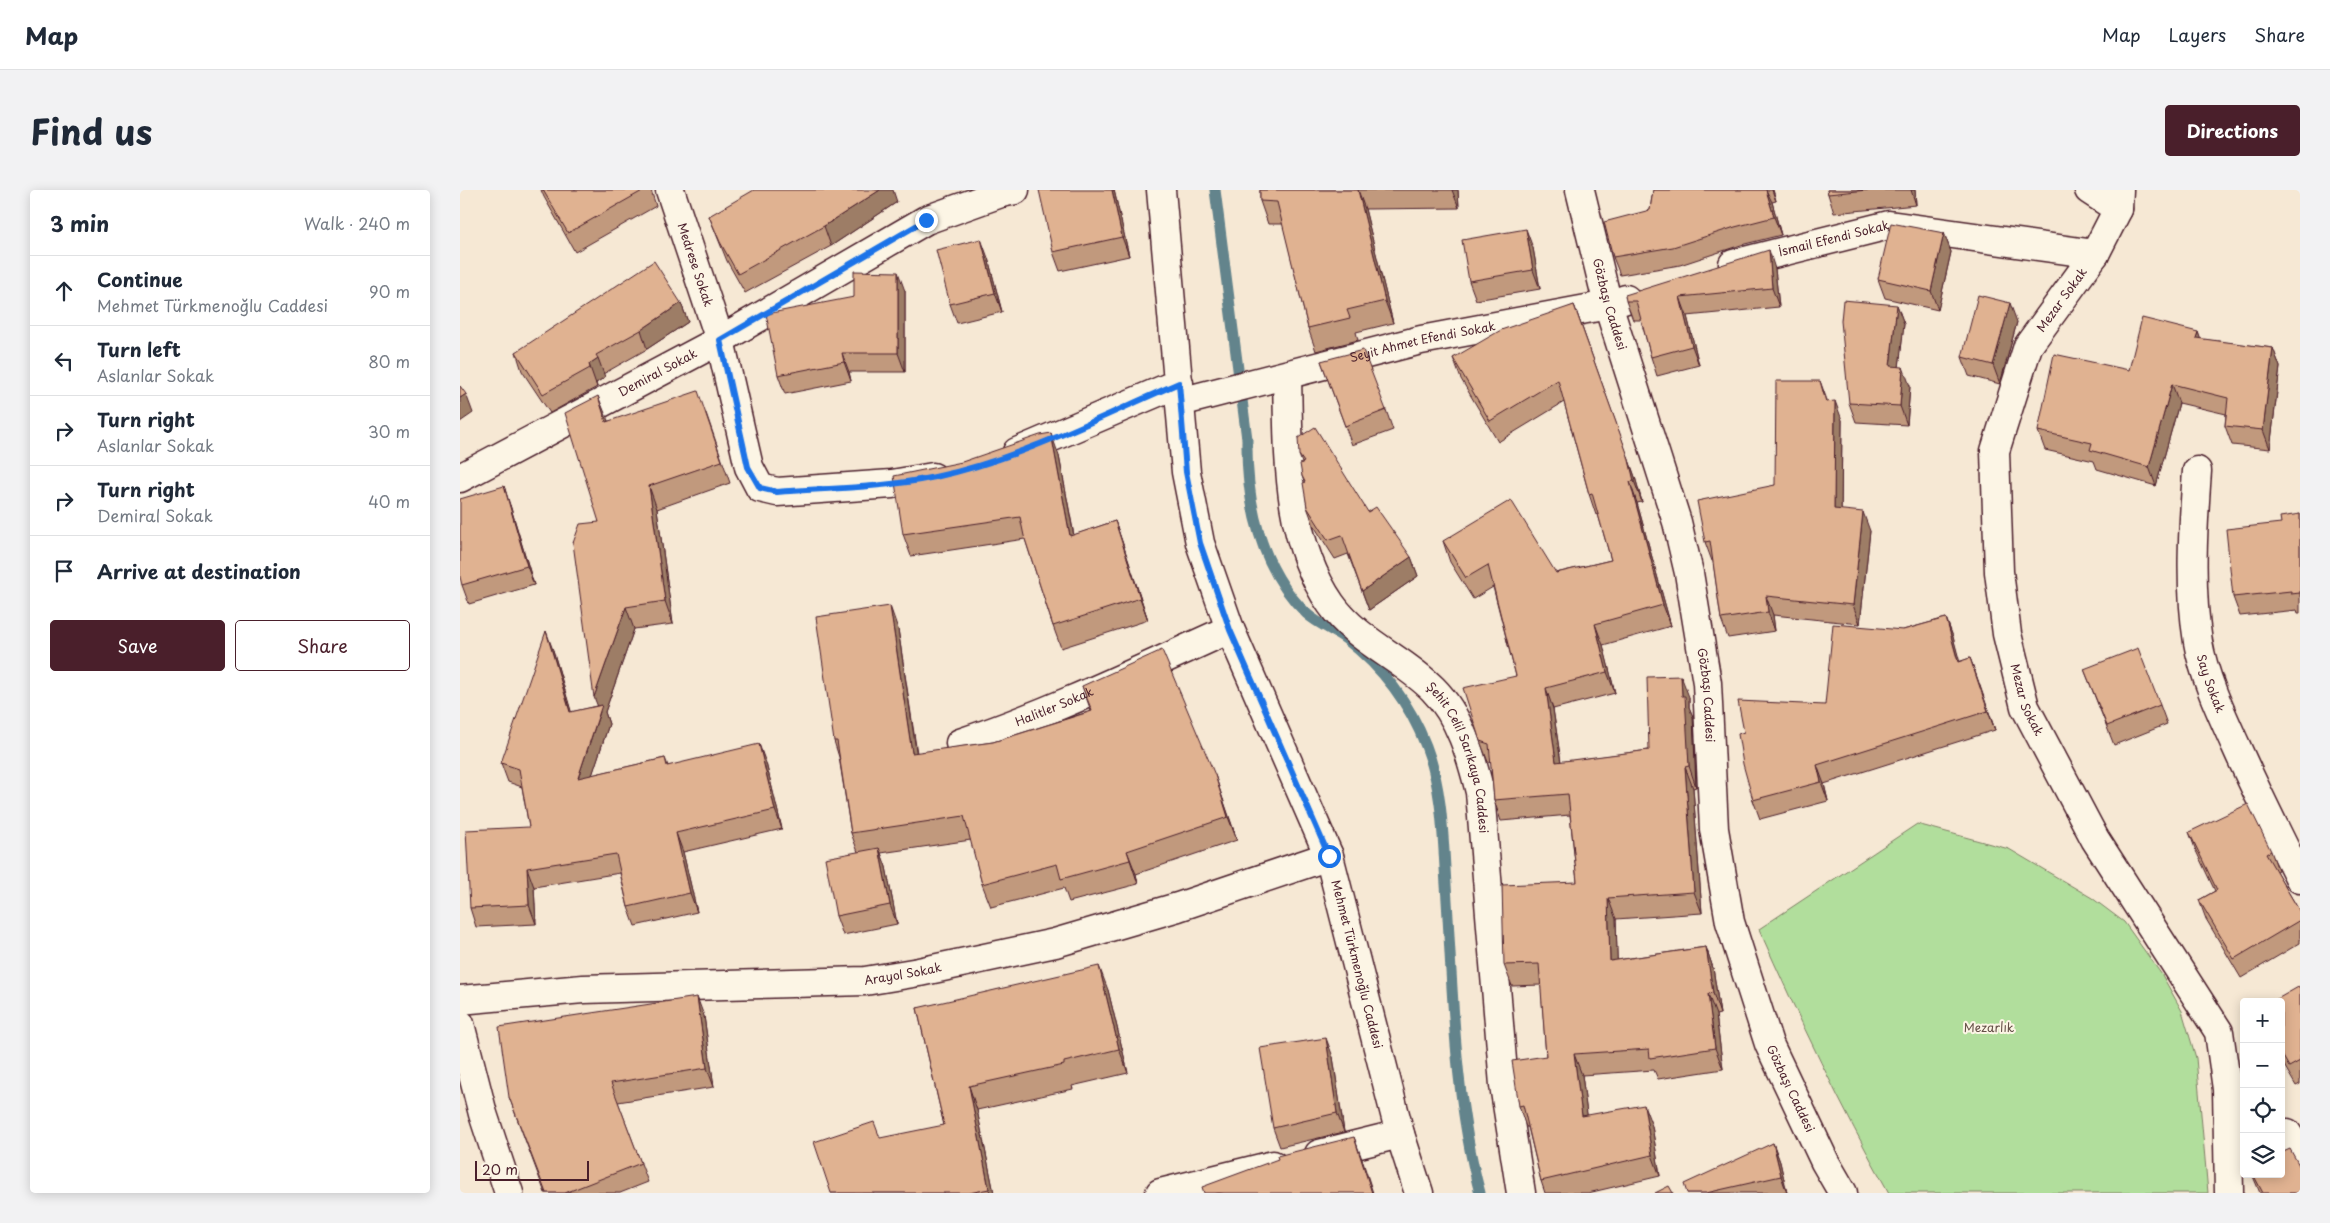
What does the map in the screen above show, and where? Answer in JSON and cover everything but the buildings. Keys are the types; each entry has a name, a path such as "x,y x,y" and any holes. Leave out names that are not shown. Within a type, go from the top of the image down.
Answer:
{"street":[{"name":"Medrese Sokak","path":"670,190 720,340 748,467 760,488 777,492 892,484 935,477 961,470"},
{"name":"Demiral Sokak","path":"460,478 720,340 926,220 1001,193 1015,190"},
{"name":"Mehmet Türkmenoğlu Caddesi","path":"1161,190 1186,472 1200,543 1230,630 1329,856 1400,1134 1418,1193"},
{"name":"Gözbaşı Caddesi","path":"1580,190 1608,305 1677,522 1689,573 1707,683 1714,829 1730,922 1769,1044 1825,1162 1843,1193"},
{"path":"2090,190 2119,200"},
{"name":"Mezar Sokak","path":"2119,200 2095,254 2028,346 1995,451 1999,572 2007,634 2025,707 2091,831 2219,1032 2235,1095 2229,1193"},
{"name":"İsmail Efendi Sokak","path":"1709,272 1746,260 1889,225 2095,254"},
{"path":"1608,305 1654,290"},
{"name":"Seyit Ahmet Efendi Sokak","path":"996,460 1180,392 1216,393 1422,340 1608,305"},
{"name":"Şehit Celil Sarıkaya Caddesi","path":"1276,378 1292,500 1301,533 1321,587 1332,605 1347,622 1433,689 1448,707 1461,733 1474,767 1480,792 1504,1084 1521,1193"},
{"name":"Say Sokak","path":"2197,471 2193,526 2194,613 2198,644 2224,720 2260,800 2300,879"},
{"name":"Halitler Sokak","path":"960,743 1005,728 1065,704 1230,630"},
{"name":"Arayol Sokak","path":"460,1000 583,989 865,981 919,972 1055,943 1178,907 1329,856"},
{"path":"460,1024 483,1114 509,1193"},
{"path":"1160,1193 1400,1134"}],"green space":[{"name":"Mezarlık","path":"1917,824 2009,849 2092,898 2124,922 2162,975 2182,1011 2196,1058 2208,1193 1889,1193 1821,1062 1759,929"}],"waterway":[{"path":"1215,190 1247,439 1249,487 1259,533 1267,555 1278,577 1307,614 1359,650 1394,687 1412,716 1432,763 1439,797 1443,832 1459,1078 1464,1117 1480,1193"}],"route":[{"path":"926,220 720,340 748,467 760,488 777,492 892,484 935,477 987,463 1037,444 1179,383 1186,472 1200,543 1230,630 1329,856"}]}
